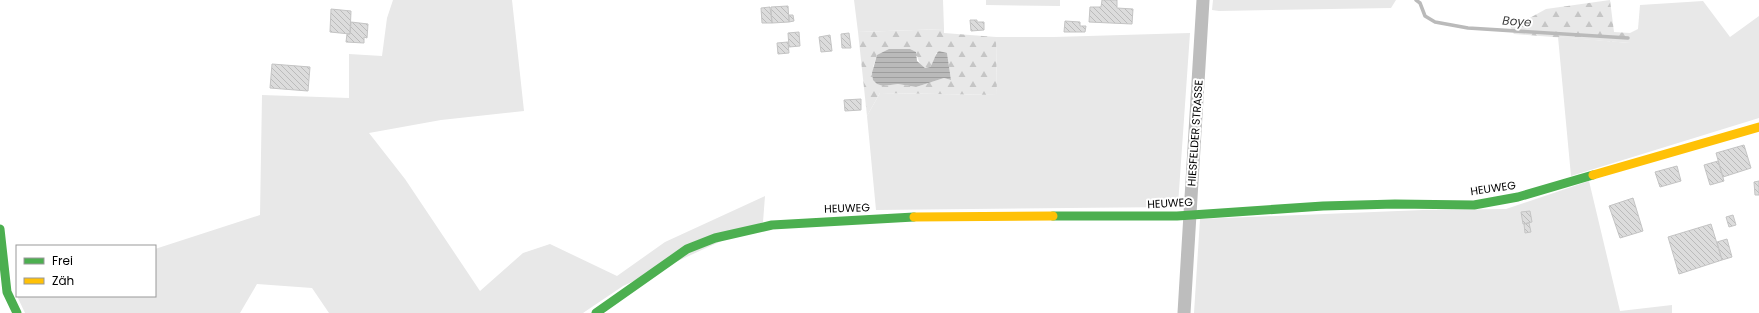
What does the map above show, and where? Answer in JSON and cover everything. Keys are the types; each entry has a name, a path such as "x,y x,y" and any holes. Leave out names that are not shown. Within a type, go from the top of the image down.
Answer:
{"street":[{"name":"HIESFELDER STRASSE","path":"1184,313 1203,0"},
{"name":"HEUWEG","path":"596,313 687,249 715,238 772,225 918,217 1177,216 1190,214 1395,204 1474,204 1518,198 1759,127"},
{"path":"0,229 7,292 17,313"}],"green space":[{"path":"393,0 512,0 524,111 441,120 369,133 405,179 480,291 523,253 550,244 617,276 665,242 765,196 763,222 623,286 583,313 329,313 312,288 257,284 240,313 25,313 17,297 156,297 156,249 260,215 262,95 349,98 349,54 382,56 387,18"},
{"path":"854,0 943,0 944,29 858,32"},
{"path":"986,0 1060,0 1060,6 986,5"},
{"path":"1213,0 1396,0 1391,8 1219,11 1212,10"},
{"path":"1610,0 1614,32 1630,33 1630,43 1514,34 1509,23 1526,20 1546,9"},
{"path":"1703,1 1730,37 1759,16 1759,118 1571,176 1558,37 1630,43 1630,33 1638,29 1640,5"},
{"path":"944,29 944,33 996,37 997,95 880,93 867,116 858,32","holes":["936,53 947,53 951,80 944,78 916,87 898,84 883,86 877,84 873,67 877,55 917,56 920,64 925,68 930,67 935,59"]},
{"path":"1190,33 1178,205 1175,207 876,210 867,116 880,93 997,95 996,37"},
{"path":"1589,181 1620,311 1672,305 1672,313 1194,313 1200,219 1423,210 1506,209"}],"shaded area":[{"path":"889,49 910,49 916,52 917,61 925,68 930,67 939,51 947,53 951,80 944,78 916,87 898,84 883,86 877,84 873,80 872,73 877,55"}],"building":[{"path":"1102,0 1117,0 1117,8 1133,9 1132,24 1089,22 1090,7 1101,7"},
{"path":"788,6 789,22 772,23 771,7"},
{"path":"770,7 772,23 762,23 761,8"},
{"path":"331,9 351,11 350,34 330,32"},
{"path":"789,15 793,15 794,21 789,22"},
{"path":"970,20 984,22 984,30 971,31"},
{"path":"1065,21 1080,22 1080,26 1086,26 1085,32 1064,32"},
{"path":"351,22 368,24 367,38 364,37 364,43 346,42 347,34 350,34"},
{"path":"799,32 800,46 789,47 788,33"},
{"path":"849,33 851,48 842,48 841,34"},
{"path":"830,35 832,51 821,52 819,37"},
{"path":"788,42 789,53 778,54 777,43"},
{"path":"272,64 310,67 308,91 270,88"},
{"path":"861,99 861,110 845,111 844,100"},
{"path":"1744,145 1751,168 1723,177 1716,153"},
{"path":"1718,161 1724,181 1710,185 1704,165"},
{"path":"1677,166 1681,181 1660,187 1655,172"},
{"path":"1759,181 1759,195 1755,195 1754,182"},
{"path":"1633,198 1643,231 1620,238 1609,206"},
{"path":"1530,211 1532,222 1523,224 1521,212"},
{"path":"1733,215 1736,225 1729,227 1726,217"},
{"path":"1529,223 1531,232 1525,233 1524,224"},
{"path":"1711,224 1722,260 1679,274 1668,237"},
{"path":"1727,239 1732,257 1722,260 1717,242"}],"waterway":[{"name":"Boye","path":"1416,0 1420,3 1425,16 1435,22 1468,28 1628,38"}],"traffic: fast":[{"path":"1053,216 1177,216 1323,206 1395,204 1474,205 1518,197 1593,175"},
{"path":"596,313 687,249 715,238 772,225 914,217"},
{"path":"0,229 7,292 17,313"}],"traffic: slow":[{"path":"1593,175 1759,127"},
{"path":"914,217 1053,216"}]}
